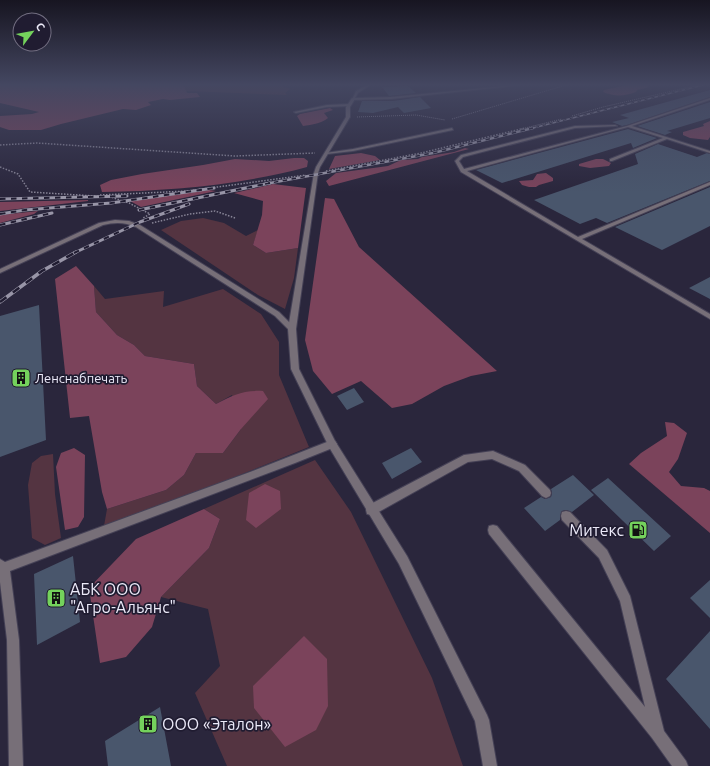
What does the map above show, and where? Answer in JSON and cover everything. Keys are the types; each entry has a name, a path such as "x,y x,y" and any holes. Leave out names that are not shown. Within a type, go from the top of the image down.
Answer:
{"street":[{"path":"346,121 318,167 316,173 292,329 295,369 332,444 403,560 482,720 490,766"},
{"path":"463,171 645,121"},
{"path":"710,152 629,126 575,127 488,149 459,158 457,161 463,171 710,317"},
{"path":"327,153 353,150 452,129"},
{"path":"553,132 560,135"},
{"path":"567,137 574,140"},
{"path":"611,160 667,138"},
{"path":"516,142 522,144"},
{"path":"529,147 536,150"},
{"path":"488,149 495,152"},
{"path":"502,155 508,158"},
{"path":"578,239 710,183"},
{"path":"0,271 101,224 114,221 123,221 138,226 277,314 292,329"},
{"path":"16,766 13,640 2,567 140,519 258,475 332,444"},
{"path":"371,510 466,458 473,457 494,455 522,468 546,493"},
{"path":"566,516 603,554 626,600 658,734"},
{"path":"493,530 658,734 682,766"}],"path":[{"path":"438,122 443,121"},
{"path":"0,167 18,174 30,192 48,195 100,195 188,190 316,173 421,153 553,121"},
{"path":"0,145 37,143 235,156 327,153"},
{"path":"100,195 128,202 150,214 132,223"},
{"path":"138,226 190,214 215,211 235,218"}],"shaded area":[{"path":"0,121 74,121 41,130 9,130 0,127"},
{"path":"300,121 323,121 313,124 303,126"},
{"path":"710,121 710,137 708,140 690,138 683,135 683,132 704,126 703,124"},
{"path":"465,148 469,149 329,186 326,181 336,173 388,166 401,160 418,159 454,152"},
{"path":"361,153 375,156 380,160 329,169 335,156"},
{"path":"304,158 308,161 307,167 231,183 153,190 102,192 100,185 111,180 142,174 235,159 269,161"},
{"path":"596,159 603,159 611,163 609,166 590,168 579,166 579,164"},
{"path":"546,173 553,178 553,181 536,187 529,187 522,185 519,181 533,180 537,174"},
{"path":"273,184 306,188 298,248 266,253 253,245 262,215 263,201 234,193"},
{"path":"209,190 216,191 141,207 130,201"},
{"path":"325,198 334,199 359,247 497,371 471,376 444,386 412,404 392,408 361,381 332,394 313,371 305,340"},
{"path":"88,201 0,211 0,202"},
{"path":"38,211 34,214 0,223 0,215"},
{"path":"203,218 224,223 246,236 258,230 253,245 266,253 298,248 294,278 285,309 258,295 161,230 181,221"},
{"path":"76,266 94,286 96,312 117,335 134,345 145,356 194,364 197,386 216,404 233,396 250,391 263,391 268,399 241,429 223,453 196,453 184,475 166,490 107,509 102,492 89,416 70,418 55,279"},
{"path":"94,286 105,299 164,291 163,307 223,289 261,314 279,342 279,375 309,447 173,502 104,526 107,509 166,490 184,475 196,453 223,453 241,429 232,395 216,404 197,386 194,364 145,356 134,345 117,335 96,312"},
{"path":"665,422 674,423 687,433 678,459 669,472 681,486 704,488 710,491 710,533 629,464 641,453 667,436"},
{"path":"74,448 85,455 84,517 78,527 65,530 56,467 61,453"},
{"path":"53,454 55,494 61,538 45,545 32,538 28,485 32,463 41,456"},
{"path":"315,460 351,512 432,678 463,766 227,766 195,693 220,666 208,609 161,597 209,548 220,519 204,509"},
{"path":"265,484 280,491 281,509 256,528 246,520 249,493"},
{"path":"204,509 220,519 209,548 161,597 152,627 126,657 100,663 89,588 136,539"},
{"path":"304,636 327,659 328,706 316,730 285,747 254,708 253,686"}],"building":[{"path":"617,121 640,121 622,126 612,122"},
{"path":"653,121 701,121 667,131 672,132 665,135 637,126"},
{"path":"628,129 657,138 633,148 631,143 502,183 476,170"},
{"path":"658,144 697,157 707,153 710,154 710,181 607,223 596,218 580,224 534,200 638,164 635,154"},
{"path":"710,187 710,226 662,250 615,227"},
{"path":"710,277 710,299 689,288"},
{"name":"Ленснабпечать","path":"39,305 46,440 0,457 0,316"},
{"path":"354,388 364,402 347,410 337,396"},
{"path":"411,448 422,462 392,479 382,463"},
{"path":"573,475 594,495 572,512 566,510 562,511 560,520 545,531 524,508 541,497 545,499 551,497 551,489"},
{"path":"608,478 671,536 654,551 591,490"},
{"name":"АБК ООО \"Агро-Альянс\"","path":"73,556 80,622 37,645 34,574"},
{"path":"710,580 710,618 690,598"},
{"path":"710,631 710,729 666,679"},
{"name":"ООО «Эталон»","path":"160,707 171,766 108,766 105,741"}],"railway":[{"path":"529,129 562,121"},
{"path":"529,129 533,128"},
{"path":"266,184 433,153 529,129"},
{"path":"139,210 266,184"},
{"path":"0,214 25,210 111,203 214,188"},
{"path":"0,199 127,196"},
{"path":"75,252 140,222 189,204"},
{"path":"0,225 52,213"},
{"path":"0,302 42,271 75,252"}],"place":[{"name":"Ленснабпечать","path":"21,378"},
{"name":"Митекс","path":"638,530"},
{"name":"АБК ООО \"Агро-Альянс\"","path":"56,598"},
{"name":"ООО «Эталон»","path":"148,724"}]}
